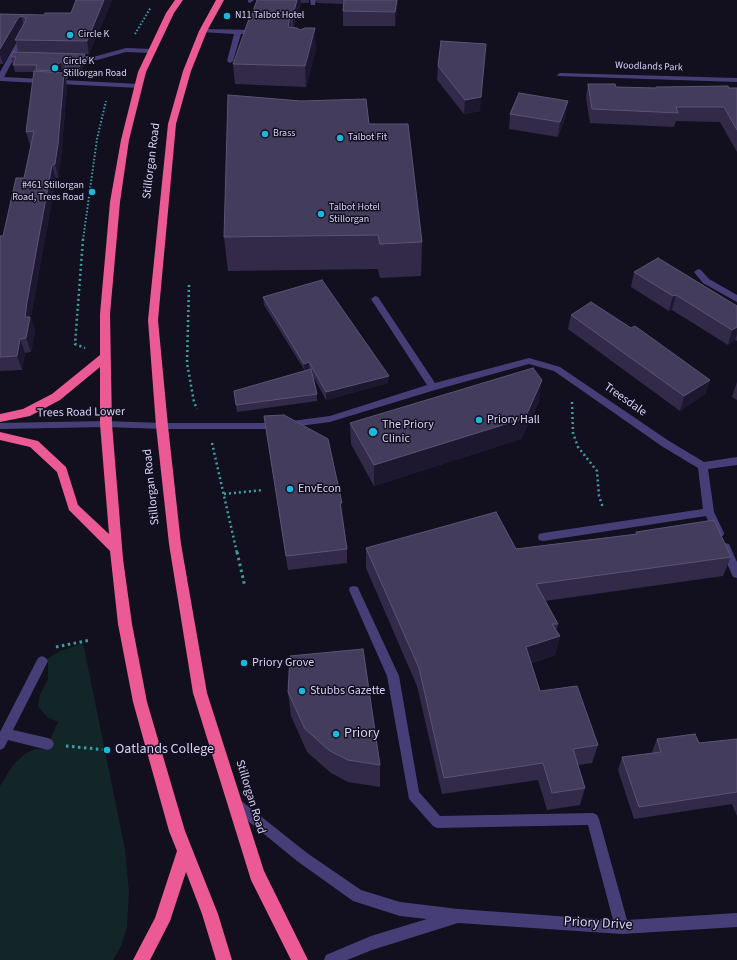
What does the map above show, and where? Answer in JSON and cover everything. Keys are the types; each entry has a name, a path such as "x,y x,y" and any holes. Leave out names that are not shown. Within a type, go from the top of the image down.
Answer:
{"highway":[{"path":"179,0 170,13 142,72 125,140 115,202 105,314 106,424 116,549 125,624 140,702 176,825 210,914 224,960"},
{"name":"Stillorgan Road","path":"220,0 203,31 187,71 172,124 153,320 162,426 175,544 200,693 257,874 300,960"},
{"path":"0,418 26,413 56,397 105,357"},
{"path":"0,436 34,444 62,470 73,507 116,549"},
{"path":"141,960 162,920 185,850"}],"street":[{"path":"203,31 268,33"},
{"path":"0,79 16,56 25,32"},
{"path":"230,61 238,32"},
{"path":"68,59 97,58 126,50 152,51"},
{"path":"59,82 63,73"},
{"name":"Woodlands Park","path":"560,75 737,80"},
{"path":"0,79 139,86"},
{"path":"698,272 706,281 737,299"},
{"path":"162,426 276,426 330,419 433,387 375,299"},
{"name":"Treesdale","path":"433,387 529,361 557,369 666,444 703,466"},
{"name":"Trees Road Lower","path":"0,426 106,424 162,426"},
{"path":"737,461 703,466 709,512 737,574"},
{"path":"543,538 709,512"},
{"path":"354,590 393,676 413,794 436,822 593,819 622,927"},
{"path":"42,661 3,739 48,744"},
{"name":"Priory Drive","path":"235,803 302,857 358,896 400,909 458,916 622,927 737,920"},
{"name":"Priory Drive","path":"331,960 371,943 458,916"}],"path":[{"path":"573,380 569,383 573,404 574,433 578,446 586,459 597,471 599,496 613,526"},
{"path":"224,494 263,490"},
{"path":"42,661 47,649 90,640"},
{"path":"48,744 107,750"}],"green space":[{"path":"83,643 125,850 129,892 127,927 121,946 113,960 0,960 0,786 13,765 26,753 36,749 46,749 58,722 47,717 38,706 40,695 48,679 48,658 61,651"}],"building":[{"path":"76,0 104,0 87,41 15,40 26,20 26,18 21,16 18,18 0,49 0,14 44,15 45,13 71,13"},
{"path":"257,0 297,0 293,15 252,14"},
{"path":"344,0 397,0 395,12 343,11"},
{"path":"250,16 290,17 288,27 297,28 300,30 305,28 315,28 305,66 233,64"},
{"path":"441,41 486,44 481,97 465,100 438,66"},
{"path":"13,52 85,54 80,66 67,66 66,72 64,71 66,65 61,62 54,71 36,70 37,65 13,65 16,57 11,57"},
{"path":"34,71 64,73 58,144 55,164 52,165 27,302 25,317 30,317 26,338 20,339 17,356 0,357 0,236 3,236 16,178 24,178 34,131 26,132"},
{"path":"588,84 615,84 616,87 656,88 728,86 729,88 737,88 737,130 724,107 676,107 678,113 592,109"},
{"path":"519,93 568,101 560,122 510,114"},
{"name":"Talbot Hotel Stillorgan","path":"228,95 301,101 366,99 369,124 408,124 422,242 380,244 378,235 224,237"},
{"path":"658,258 737,306 737,327 732,330 676,295 673,296 634,272"},
{"path":"322,280 389,376 326,392 309,362 304,364 263,297"},
{"path":"591,302 631,328 635,326 710,380 684,396 571,315"},
{"path":"533,368 542,380 525,418 374,465 350,423"},
{"path":"311,369 317,394 236,405 234,391"},
{"path":"284,415 328,439 342,503 340,503 347,549 286,556 264,416"},
{"path":"496,512 516,549 637,534 636,532 714,520 731,557 536,584 558,624 552,624 560,636 526,647 540,691 577,686 598,745 573,749 585,788 552,793 543,763 444,778 419,668 366,548"},
{"name":"Priory","path":"363,649 380,765 348,760 330,751 305,729 288,692 290,656"},
{"path":"695,734 699,743 737,739 737,792 639,807 622,757 661,752 657,739"}],"place":[{"name":"N11 Talbot Hotel","path":"227,16"},
{"name":"Circle K","path":"70,35"},
{"name":"Circle K Stillorgan Road","path":"55,68"},
{"name":"Brass","path":"265,134"},
{"name":"Talbot Fit","path":"340,138"},
{"name":"#461 Stillorgan Road, Trees Road","path":"92,192"},
{"name":"Talbot Hotel Stillorgan","path":"321,214"},
{"name":"Priory Hall","path":"479,420"},
{"name":"The Priory Clinic","path":"373,432"},
{"name":"EnvEcon","path":"290,489"},
{"name":"Priory Grove","path":"244,663"},
{"name":"Stubbs Gazette","path":"302,691"},
{"name":"Priory","path":"336,734"},
{"name":"Oatlands College","path":"107,750"}]}
